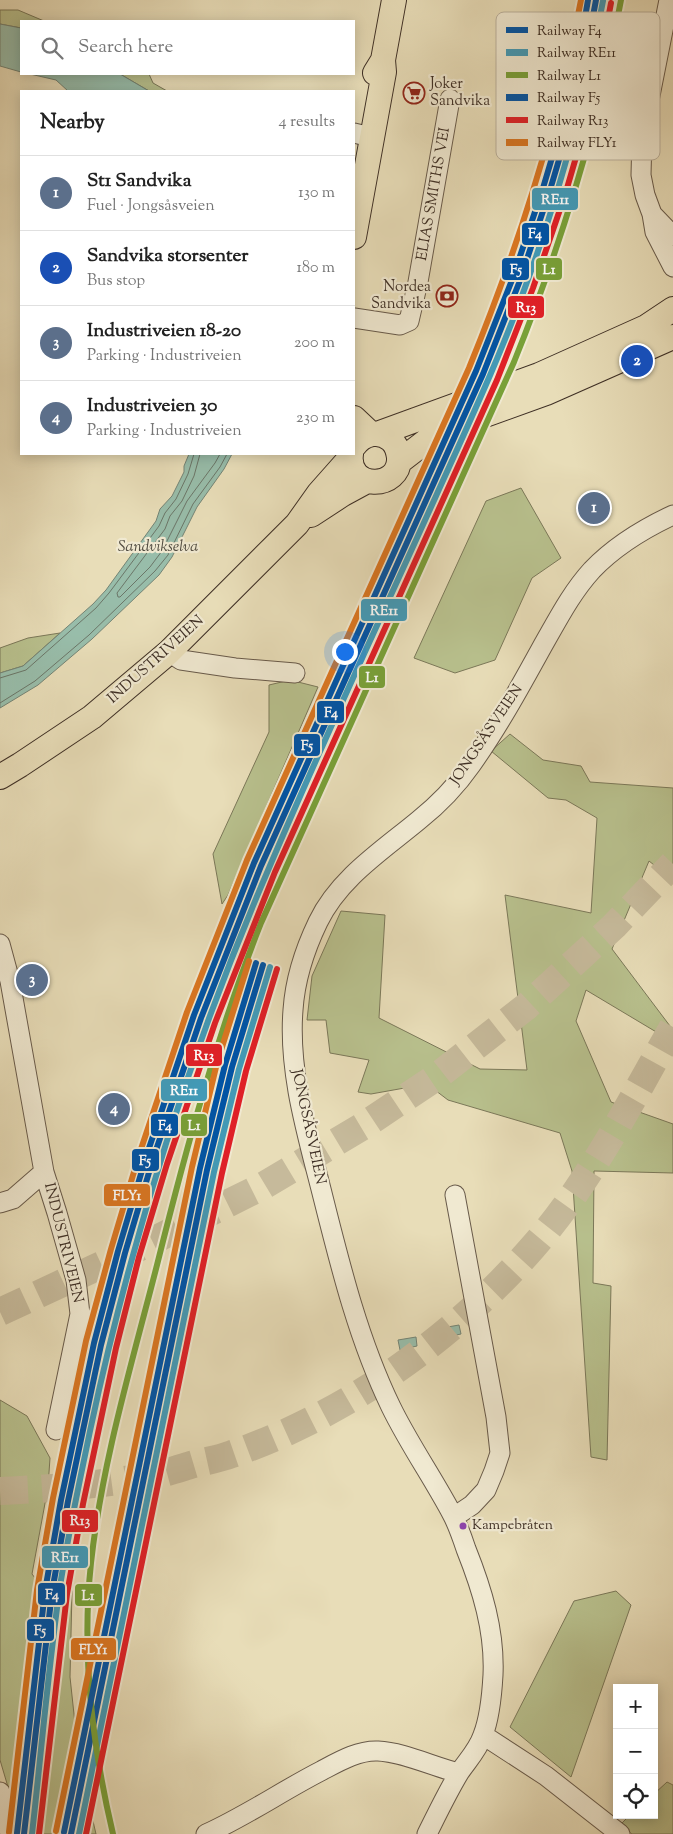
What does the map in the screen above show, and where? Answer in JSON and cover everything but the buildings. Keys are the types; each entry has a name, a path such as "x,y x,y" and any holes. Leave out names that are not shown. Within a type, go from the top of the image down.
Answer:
{"main road":[{"path":"355,217 359,137 366,99 382,60 394,0"},
{"path":"359,441 540,375 646,327 673,309"},
{"path":"359,441 353,469 361,478 367,481 379,482 387,479 394,473 399,462 438,432 546,393 673,336"},
{"path":"359,441 385,436 394,444 399,462"},
{"name":"INDUSTRIVEIEN","path":"0,777 92,717 169,652 297,524 348,455"},
{"name":"INDUSTRIVEIEN","path":"297,524 367,481"}],"street":[{"path":"660,45 669,0"},
{"name":"ELIAS SMITHS VEI","path":"355,318 400,325 409,320 418,282 450,99"},
{"path":"640,160 645,194 652,214 655,232 673,267"},
{"path":"652,214 673,236"},
{"name":"JONGSÅSVEIEN","path":"427,1834 459,1773 473,1755 483,1735 493,1674 492,1636 477,1575 454,1517 394,1412 372,1366 343,1275 304,1120 298,1088 293,1044 293,1011 296,987 302,964 319,919 336,894 356,872 422,818 457,783 496,727 575,590 594,568 623,543 646,528 673,515"},
{"path":"169,652 181,660 235,668 295,673"},
{"name":"INDUSTRIVEIEN","path":"0,944 10,981 44,1172 76,1280 80,1314 56,1430"},
{"name":"INDUSTRIVEIEN","path":"0,1203 14,1199 44,1172"},
{"path":"454,1517 472,1505 486,1490 500,1453 496,1417 455,1195"},
{"path":"483,1735 546,1776 620,1834"},
{"path":"206,1834 230,1823 288,1788 343,1759 367,1752 385,1751 459,1773"},
{"path":"0,1792 10,1834"}],"shaded area":[{"path":"0,10 18,10 42,20 20,20 20,28 0,24"},
{"path":"122,75 149,75 153,83 165,90 147,90"},
{"path":"521,488 561,558 532,578 495,660 455,673 414,658 486,501"},
{"path":"60,633 23,666 0,673 0,648 28,638"},
{"path":"290,680 318,687 228,895 222,904 213,854 269,732 269,685"},
{"path":"510,734 543,760 581,766 590,782 673,788 673,880 649,861 612,949 673,1030 673,1042 586,990 576,1021 611,1102 673,1124 673,1173 594,1171 593,1283 611,1286 607,1460 591,1457 572,1171 560,1133 448,1100 427,1084 371,1094 358,1092 369,1060 330,1053 326,1020 307,1020 312,976 341,911 385,915 379,1018 480,1069 527,1070 505,895 591,913 597,818 566,800 548,798 491,751"},
{"path":"0,1400 27,1416 50,1458 48,1487 32,1574 45,1591 58,1594 65,1579 72,1591 70,1677 79,1761 96,1834 22,1834 0,1760"},
{"path":"616,1591 631,1605 571,1777 510,1727 574,1601"},
{"path":"667,1782 673,1785 673,1834 632,1834 620,1825 626,1819 658,1819 658,1790"}],"water":[{"path":"0,24 20,28 20,72 0,66"},
{"path":"34,75 122,75 147,90 67,90 56,80"},
{"name":"Sandvikselva","path":"189,455 231,455 224,469 197,507 172,557 159,575 92,639 38,685 0,708 0,673 23,666 93,604 106,590 156,521 160,509 172,496 184,472 184,466"},
{"path":"459,1325 461,1334 443,1338 442,1328"},
{"path":"416,1337 417,1346 400,1350 398,1340"}],"tunnel":[{"path":"0,1312 138,1248 263,1186 363,1126 435,1078 527,1006 614,926 673,864"},
{"path":"0,1491 125,1480 156,1475 232,1454 316,1418 396,1370 468,1313 502,1281 554,1222 609,1140 673,1027"}],"rail line":[{"name":"FLY1","path":"578,12 581,0"},
{"name":"F5","path":"586,12 588,0"},
{"name":"F4","path":"594,12 596,0"},
{"name":"L1","path":"619,12 621,0"},
{"name":"RE11","path":"601,12 603,1"},
{"name":"R13","path":"609,12 611,3"},
{"name":"FLY1","path":"9,1832 37,1590 53,1498 86,1341 139,1155 187,1012 247,860 469,368 504,278 542,160"},
{"name":"F5","path":"17,1833 45,1591 61,1500 94,1343 118,1251 146,1157 194,1015 254,863 476,371 512,280 551,160"},
{"name":"F4","path":"24,1834 52,1592 68,1501 101,1345 125,1253 153,1159 201,1018 261,866 483,374 519,283 559,160"},
{"name":"RE11","path":"32,1834 55,1623 69,1532 106,1359 124,1287 166,1145 214,1005 269,868 330,728 472,416 517,309 551,213 566,160"},
{"name":"R13","path":"39,1834 67,1594 83,1504 116,1348 139,1257 167,1164 215,1023 275,872 497,380 533,288 575,160"},
{"name":"L1","path":"113,1834 99,1767 90,1700 87,1632 91,1563 102,1488 110,1450 191,1135 216,1049 261,923 514,362 548,273 584,160"},
{"name":"FLY1","path":"56,1831 192,1167 217,1063 249,961"},
{"name":"F5","path":"64,1832 200,1168 225,1065 256,963"},
{"name":"F4","path":"71,1834 207,1170 232,1067 263,965"},
{"name":"RE11","path":"79,1834 214,1172 239,1069 270,967"},
{"name":"R13","path":"86,1834 222,1173 246,1071 277,969"}],"place":[{"name":"Joker Sandvika","path":"414,93"},
{"name":"Nordea Sandvika","path":"447,296"},
{"name":"Sandvika storsenter","path":"637,361"},
{"name":"St1 Sandvika","path":"594,508"},
{"name":"Industriveien 18-20","path":"32,980"},
{"name":"Industriveien 30","path":"114,1109"},
{"name":"Kampebråten","path":"463,1526"}]}
